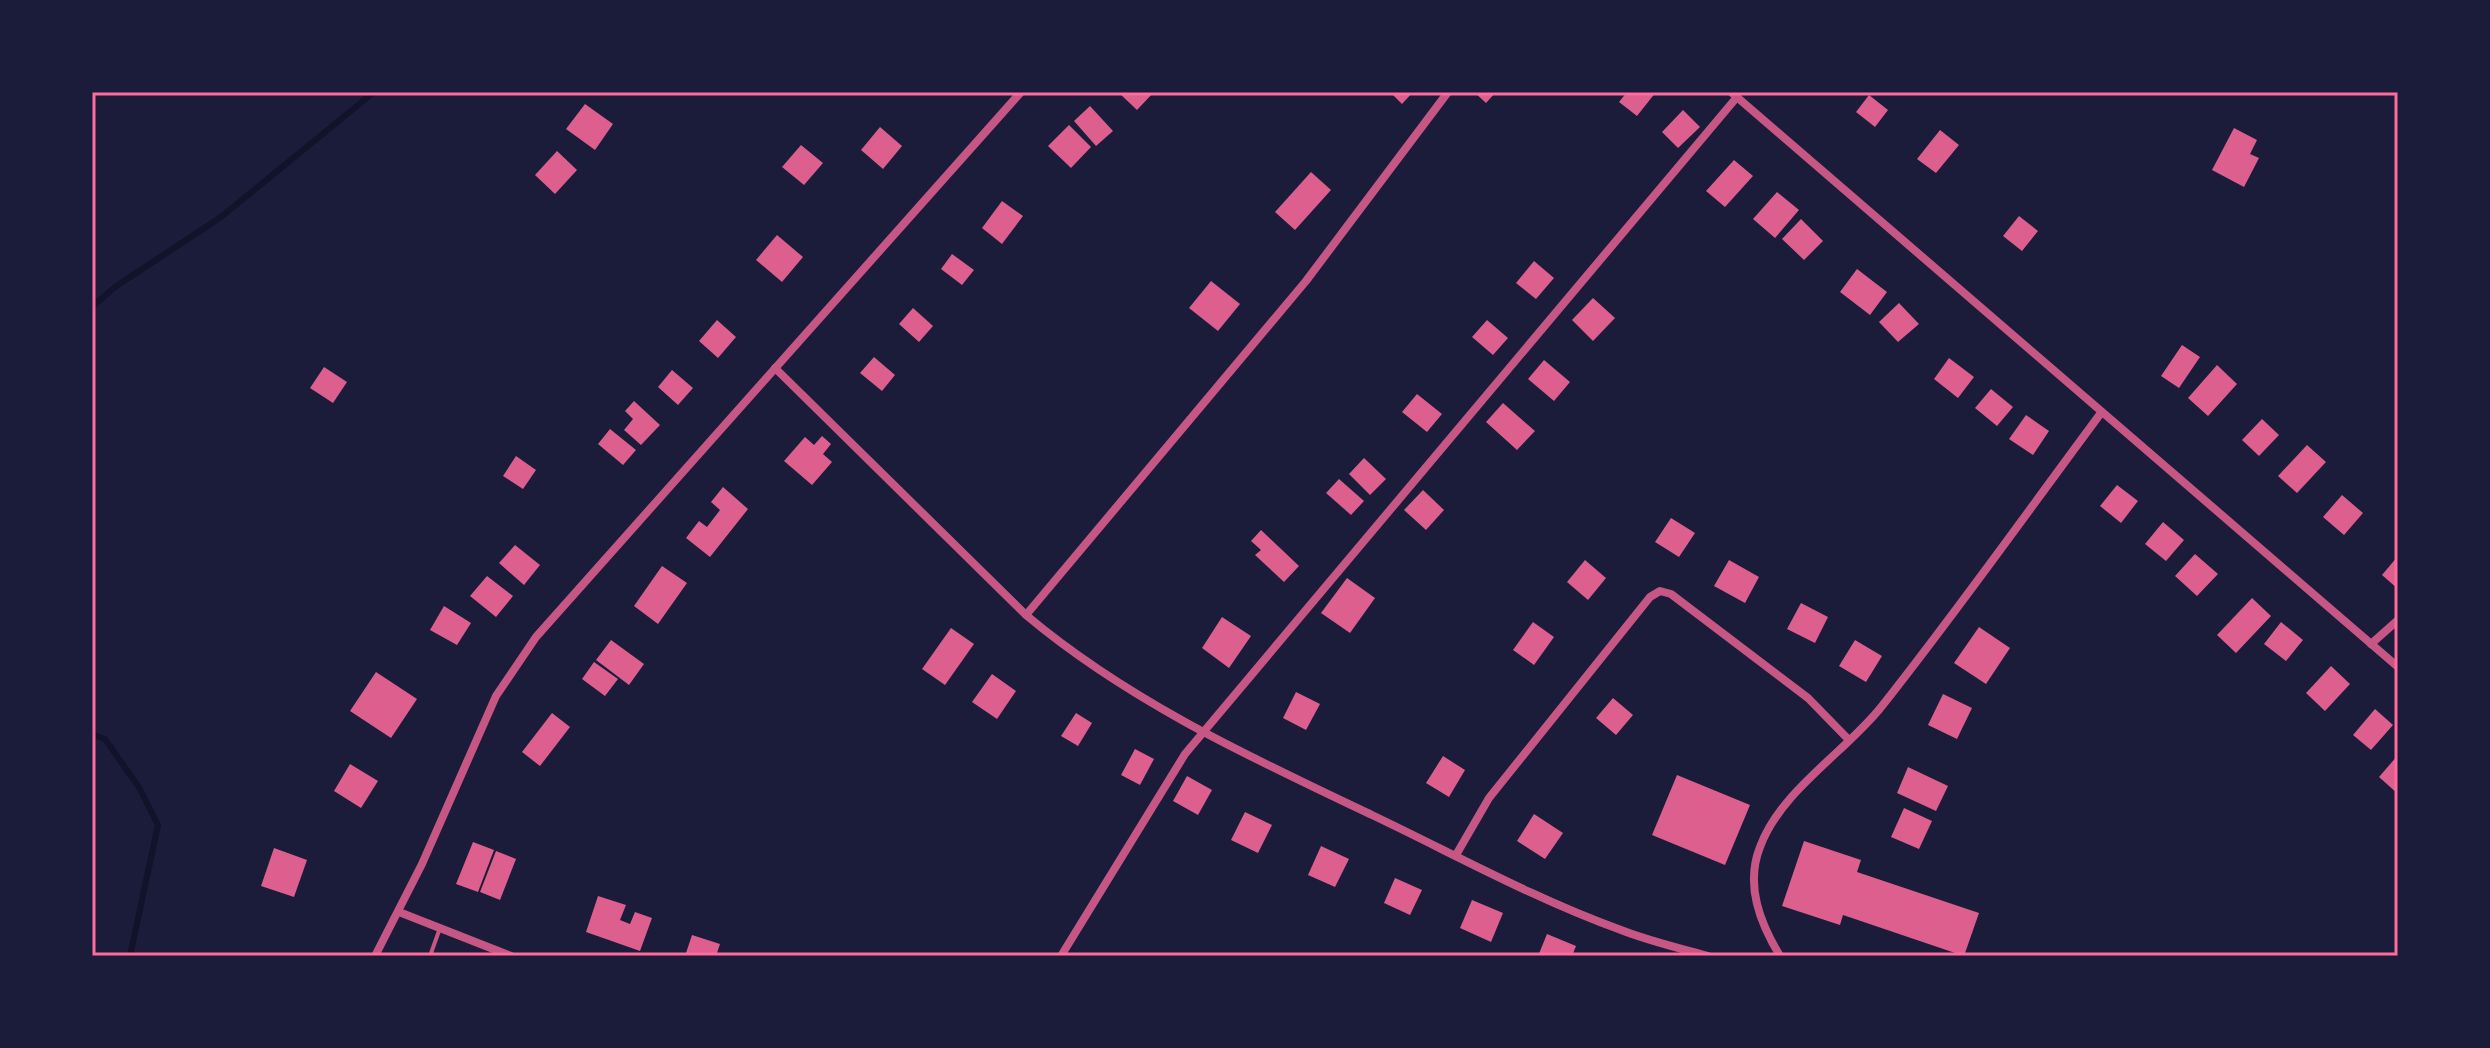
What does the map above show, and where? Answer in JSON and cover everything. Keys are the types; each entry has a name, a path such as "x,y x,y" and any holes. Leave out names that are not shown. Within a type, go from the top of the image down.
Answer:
{"street":[{"path":"375,956 399,912 496,696 515,665 536,637 1021,92"},
{"path":"1026,615 1306,281 1448,92"},
{"path":"1061,956 1171,774 1203,732 1734,94 2398,667"},
{"path":"775,368 1026,615 1061,643 1164,710 1456,855 1622,931 1708,956"},
{"path":"1780,956 1755,901 1752,883 1760,845 1774,821 1819,767 1880,708 2101,413"},
{"path":"1456,855 1489,798 1650,597 1660,591 1671,594 1808,698 1849,740"},
{"path":"2371,644 2398,620"},
{"path":"399,912 511,956"}],"lane":[{"path":"430,956 440,928"}],"building":[{"path":"1118,92 1154,92 1137,110"},
{"path":"1390,92 1413,92 1402,104"},
{"path":"1474,92 1496,92 1486,103"},
{"path":"1627,92 1656,92 1637,116 1619,102"},
{"path":"1869,95 1888,110 1875,127 1856,112"},
{"path":"585,104 613,124 595,150 566,129"},
{"path":"1090,106 1113,131 1096,146 1074,121"},
{"path":"1683,110 1700,127 1678,148 1662,132"},
{"path":"1069,125 1091,147 1071,168 1048,146"},
{"path":"880,127 902,146 883,169 861,150"},
{"path":"2234,128 2257,140 2250,154 2259,158 2244,187 2212,170"},
{"path":"1940,130 1959,145 1936,173 1917,159"},
{"path":"801,145 823,163 804,185 782,167"},
{"path":"557,151 577,170 555,194 535,175"},
{"path":"1734,160 1753,176 1725,207 1706,191"},
{"path":"1311,172 1331,190 1295,230 1275,212"},
{"path":"1777,192 1799,210 1775,238 1753,219"},
{"path":"1002,201 1023,216 1002,244 982,228"},
{"path":"2019,216 2038,231 2022,251 2003,236"},
{"path":"1801,219 1823,241 1804,260 1782,239"},
{"path":"777,235 803,257 782,282 756,260"},
{"path":"952,254 974,270 962,285 941,269"},
{"path":"1534,261 1554,278 1536,299 1516,283"},
{"path":"1857,269 1887,292 1870,315 1840,292"},
{"path":"1211,281 1240,304 1218,331 1189,308"},
{"path":"1593,298 1615,318 1593,341 1572,320"},
{"path":"1899,303 1919,324 1898,342 1879,322"},
{"path":"913,308 933,326 919,342 899,324"},
{"path":"717,320 736,337 718,358 699,341"},
{"path":"1487,320 1508,338 1493,355 1472,337"},
{"path":"2182,345 2200,357 2179,388 2161,376"},
{"path":"874,357 895,375 882,391 860,373"},
{"path":"1949,358 1974,377 1958,398 1934,379"},
{"path":"1544,360 1570,382 1554,401 1528,379"},
{"path":"2217,365 2237,384 2208,416 2188,398"},
{"path":"324,367 347,382 333,403 310,388"},
{"path":"672,370 693,388 678,405 658,387"},
{"path":"1991,389 2013,407 1997,426 1975,408"},
{"path":"1417,394 1442,414 1427,432 1402,412"},
{"path":"634,401 660,425 641,445 624,430 633,419 625,411"},
{"path":"1503,403 1535,431 1517,450 1486,422"},
{"path":"2026,415 2049,431 2033,455 2009,439"},
{"path":"2262,419 2279,435 2259,456 2242,440"},
{"path":"610,429 636,450 623,465 598,444"},
{"path":"822,436 831,444 823,454 832,462 812,485 784,461 805,437 814,445"},
{"path":"2307,445 2326,462 2297,493 2278,476"},
{"path":"516,456 536,470 523,489 503,476"},
{"path":"1364,458 1386,479 1370,495 1349,474"},
{"path":"1339,479 1364,501 1351,515 1326,493"},
{"path":"2117,485 2138,501 2121,523 2100,506"},
{"path":"723,487 748,509 710,557 686,538 699,521 707,527 720,510 711,502"},
{"path":"1423,490 1444,510 1426,530 1404,510"},
{"path":"2342,495 2363,513 2344,535 2323,517"},
{"path":"1671,518 1695,533 1679,557 1655,542"},
{"path":"2163,522 2184,540 2166,561 2145,544"},
{"path":"1261,530 1299,566 1284,582 1255,555 1261,550 1251,541"},
{"path":"515,545 540,565 524,585 499,563"},
{"path":"2195,554 2218,574 2197,596 2175,576"},
{"path":"2398,556 2398,589 2382,575"},
{"path":"1585,560 1606,578 1588,600 1567,582"},
{"path":"1729,560 1759,577 1745,603 1714,586"},
{"path":"662,566 687,583 658,624 634,606"},
{"path":"487,576 513,596 496,617 470,596"},
{"path":"1347,578 1375,598 1350,633 1321,613"},
{"path":"2252,598 2271,616 2236,653 2217,635"},
{"path":"1801,603 1828,617 1815,643 1787,629"},
{"path":"444,606 471,623 457,645 430,630"},
{"path":"1222,617 1251,636 1229,668 1202,648"},
{"path":"1533,622 1554,637 1534,665 1513,650"},
{"path":"2281,622 2303,640 2286,661 2264,644"},
{"path":"1979,627 2010,648 1986,684 1954,663"},
{"path":"951,628 974,644 945,685 922,669"},
{"path":"611,640 644,664 629,685 596,660"},
{"path":"1855,640 1882,656 1866,682 1839,666"},
{"path":"594,662 618,679 605,696 582,679"},
{"path":"2331,666 2350,684 2325,711 2306,693"},
{"path":"376,672 417,699 391,738 350,711"},
{"path":"992,674 1016,691 997,719 972,702"},
{"path":"1296,692 1320,704 1306,730 1283,718"},
{"path":"1943,694 1972,708 1957,739 1928,725"},
{"path":"1613,698 1633,715 1616,735 1596,718"},
{"path":"2375,709 2393,725 2371,750 2353,735"},
{"path":"552,713 570,727 540,766 522,752"},
{"path":"1076,713 1092,723 1078,746 1061,736"},
{"path":"1135,749 1154,759 1140,785 1121,775"},
{"path":"2398,755 2398,794 2379,777"},
{"path":"1443,756 1465,770 1449,797 1426,783"},
{"path":"350,764 378,781 361,808 334,791"},
{"path":"1908,767 1948,786 1936,811 1897,793"},
{"path":"1677,775 1750,805 1725,865 1652,835"},
{"path":"1187,776 1212,790 1198,815 1173,801"},
{"path":"1904,808 1932,821 1919,849 1891,837"},
{"path":"1245,812 1272,825 1258,853 1231,840"},
{"path":"1534,814 1563,833 1545,859 1517,841"},
{"path":"1804,841 1861,860 1857,872 1979,913 1964,956 1843,915 1840,925 1782,906"},
{"path":"473,842 494,850 478,892 456,884"},
{"path":"1321,846 1349,859 1335,887 1308,875"},
{"path":"274,848 307,860 294,897 261,886"},
{"path":"496,851 516,859 500,900 480,892"},
{"path":"1395,878 1422,890 1410,915 1384,903"},
{"path":"598,896 626,905 620,920 630,924 635,912 652,918 640,951 586,932"},
{"path":"1472,900 1503,913 1491,942 1460,928"},
{"path":"1547,934 1576,946 1572,956 1538,956"},
{"path":"692,935 720,944 716,956 685,956"}],"waterway":[{"path":"92,307 115,287 221,217 374,92"},
{"path":"92,734 105,739 140,789 158,825 130,956"}]}
